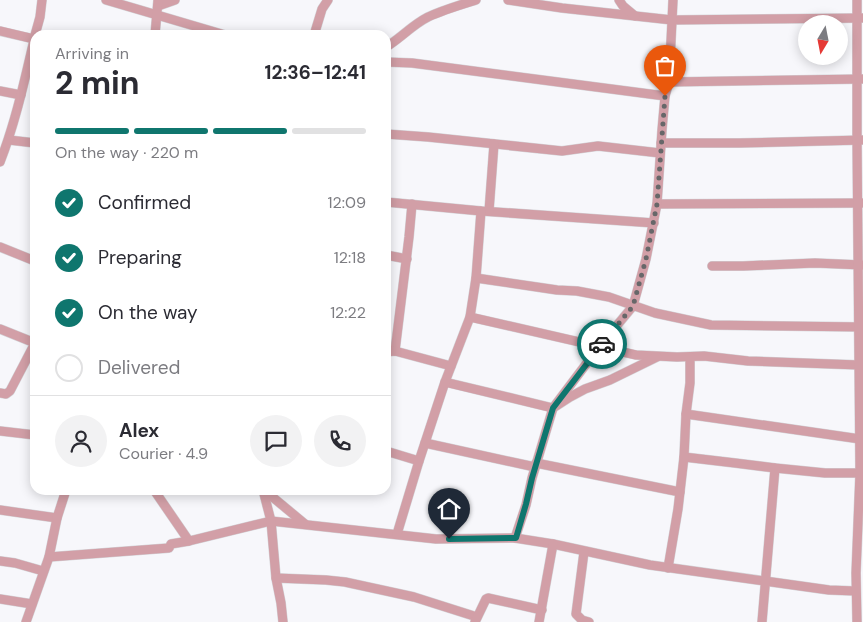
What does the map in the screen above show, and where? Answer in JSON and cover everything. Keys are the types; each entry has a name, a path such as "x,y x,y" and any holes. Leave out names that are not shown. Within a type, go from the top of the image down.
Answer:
{"street":[{"path":"36,30 42,0"},
{"path":"106,0 207,30"},
{"path":"156,30 158,3 175,0"},
{"path":"316,30 322,9 328,0"},
{"path":"391,43 428,18 476,0"},
{"path":"508,0 672,20 860,18"},
{"path":"619,0 635,16"},
{"path":"516,538 553,408 633,306 646,259 657,204 665,96 669,82 673,0"},
{"path":"857,0 860,18 861,327 859,365 861,389 859,572 855,590 857,622"},
{"path":"0,31 30,36"},
{"path":"0,162 9,140 30,58"},
{"path":"391,62 412,63 665,96"},
{"path":"669,82 860,79"},
{"path":"0,91 21,95"},
{"path":"391,134 562,151 598,146 660,148 739,143 860,140"},
{"path":"9,140 30,142"},
{"path":"397,534 445,382 470,317 494,144"},
{"path":"391,202 654,223"},
{"path":"657,204 860,202"},
{"path":"412,204 407,258 391,351 451,366"},
{"path":"0,247 30,259"},
{"path":"391,256 407,258"},
{"path":"712,266 860,265"},
{"path":"476,278 608,297 662,314 710,325 861,327"},
{"path":"470,317 636,355 704,356 748,361 859,365"},
{"path":"0,328 30,341"},
{"path":"0,393 6,394 10,391 30,353"},
{"path":"445,382 553,408 577,393 610,380 659,356"},
{"path":"668,568 684,458 686,414 690,383 690,357"},
{"path":"686,414 860,439"},
{"path":"0,431 30,434"},
{"path":"425,443 680,492"},
{"path":"391,453 419,461"},
{"path":"684,458 825,473 860,473"},
{"path":"762,622 776,468"},
{"path":"26,622 49,557 56,518 64,495"},
{"path":"158,495 190,541"},
{"path":"265,495 271,521 276,578 283,622"},
{"path":"270,495 306,524"},
{"path":"0,510 56,518"},
{"path":"49,557 169,548 171,544 271,521 436,539 516,538 668,568 829,590 855,590"},
{"path":"539,622 553,544"},
{"path":"584,552 576,614 579,618 589,622"},
{"path":"0,561 43,571"},
{"path":"276,578 345,582 414,597 476,619 488,598 542,610"},
{"path":"0,599 32,604"}],"way so far":[{"path":"602,344 633,306 646,259 657,204 665,96"}],"route":[{"path":"449,539 516,538 553,408 602,344"}]}
